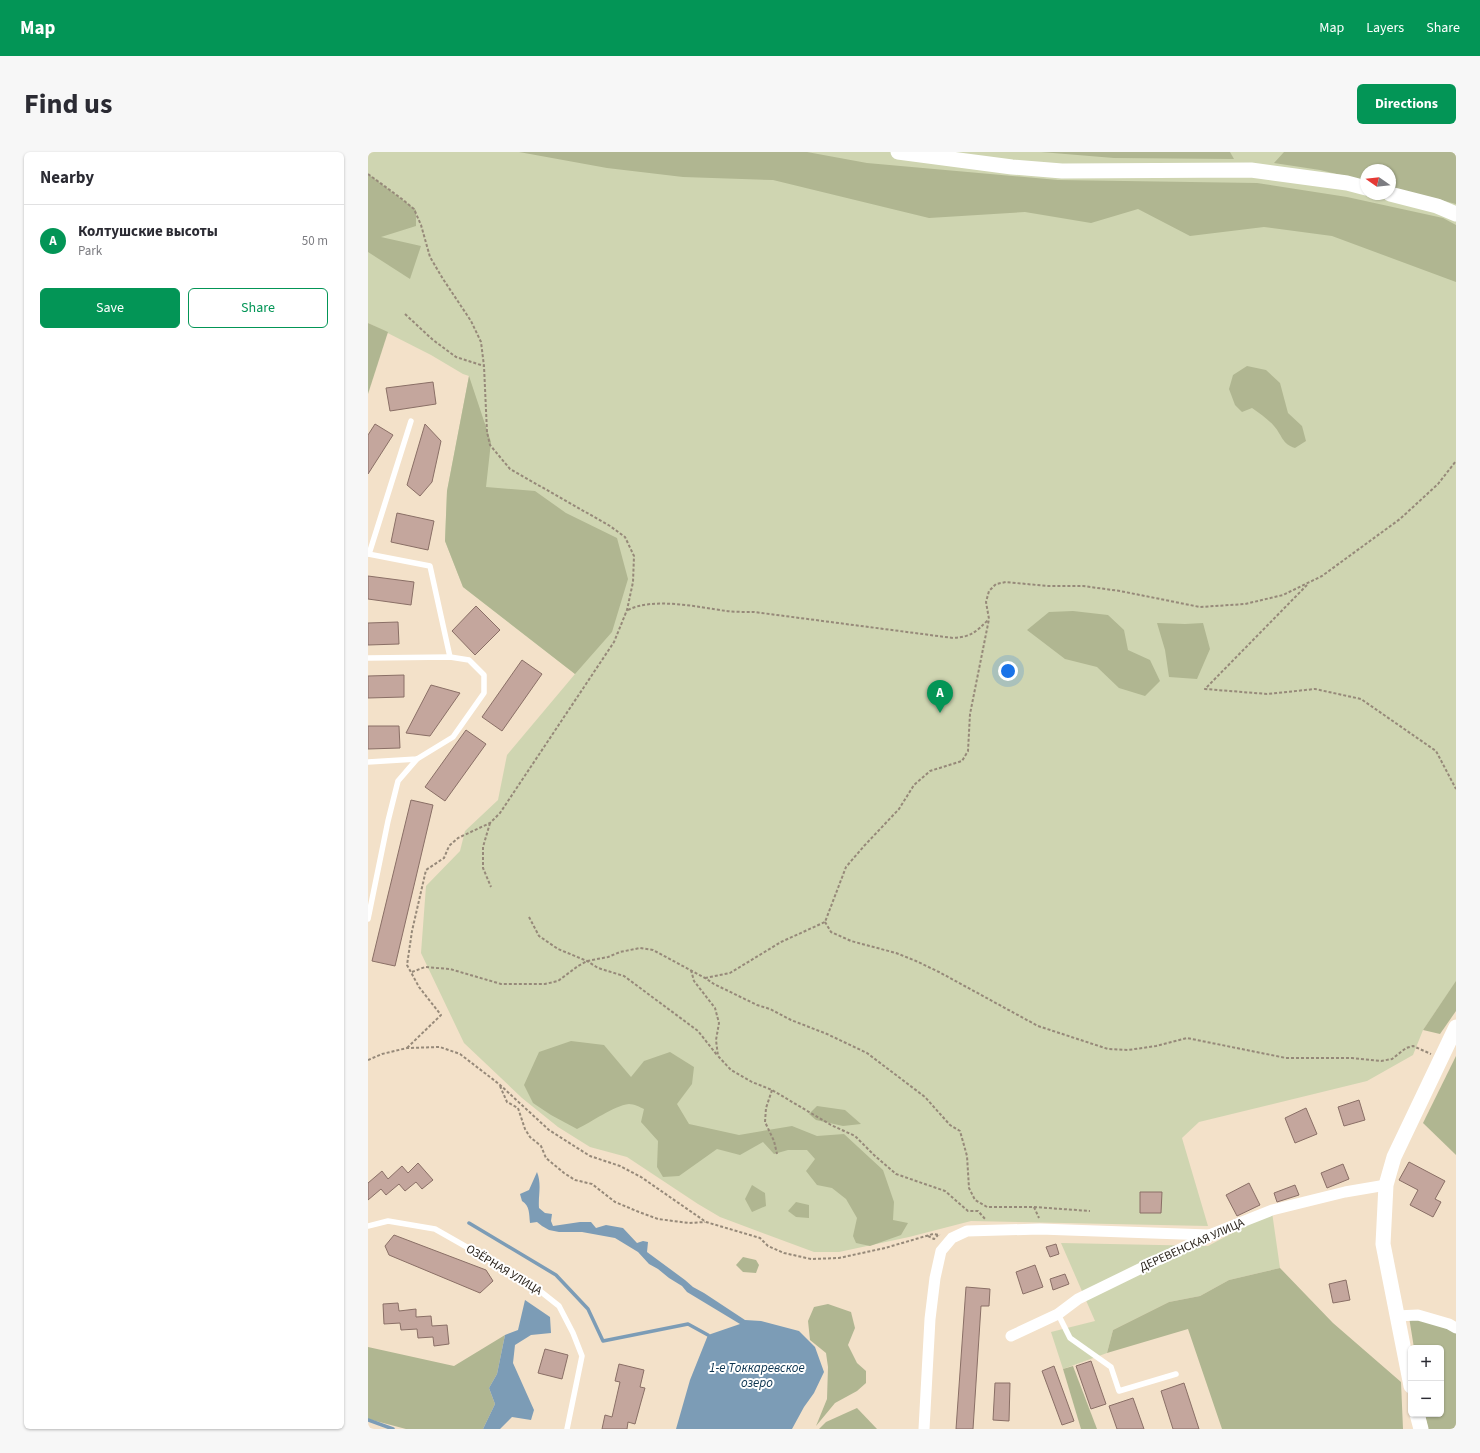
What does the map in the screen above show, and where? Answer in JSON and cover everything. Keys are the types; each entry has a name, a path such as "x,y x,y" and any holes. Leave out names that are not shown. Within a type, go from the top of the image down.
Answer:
{"main road":[{"path":"898,152 1012,167 1062,170 1251,170 1347,183 1360,186"},
{"path":"1396,196 1437,206 1456,214"},
{"path":"1410,1381 1383,1244 1386,1185 1394,1157 1456,1027"},
{"path":"1418,1417 1421,1429"}],"street":[{"name":"ДЕРЕВЕНСКАЯ УЛИЦА","path":"1011,1336 1058,1314 1078,1298 1209,1235 1272,1210 1338,1194 1386,1185"},
{"path":"924,1429 930,1320 935,1278 941,1251 952,1238 967,1231 1040,1228 1209,1235"},
{"path":"1396,1316 1418,1315 1449,1324 1456,1328"}],"lane":[{"path":"411,421 368,554 430,566 450,657"},
{"path":"368,658 450,657 469,660 484,675 484,693 453,737 418,759 398,781 388,821 368,919"},
{"path":"368,762 418,759"},
{"name":"ОЗЁРНАЯ УЛИЦА","path":"368,1226 388,1221 436,1229 530,1284 559,1306 573,1333 582,1356 566,1429"},
{"path":"1058,1314 1070,1338 1111,1367 1119,1391 1176,1374"}],"path":[{"path":"368,174 402,199 414,210 421,225 430,257 471,321 481,342 484,366 486,432 490,445 510,469 610,526 625,537 634,556 633,582 627,610 614,642 500,813 490,823 458,838 449,846 444,858 426,870 412,932 407,965 419,986 441,1015 407,1048"},
{"path":"404,314 433,340 456,357 484,366"},
{"path":"705,978 730,973 781,942 825,922 846,866 899,808 914,784 930,771 962,761 968,751 970,714 989,619 986,602 989,591 996,584 1006,582 1047,586 1083,586 1120,591 1200,606 1245,604 1282,595 1322,576 1400,519 1438,484 1456,461"},
{"path":"1309,583 1205,689 1267,694 1315,689 1361,699 1436,751 1456,789"},
{"path":"627,610 640,606 663,603 728,611 754,612 953,638 969,636 978,630 989,619"},
{"path":"490,823 482,847 483,868 491,887"},
{"path":"529,917 540,936 558,949 605,970 624,976 698,1031 731,1070 752,1082 772,1090 831,1125 855,1136 896,1174 945,1191 968,1211 978,1211 984,1217 992,1230"},
{"path":"825,922 832,932 851,941 896,953 916,961 1038,1026 1108,1049 1128,1050 1156,1046 1187,1038 1286,1058 1352,1058 1381,1061 1392,1059 1406,1048 1413,1046 1441,1058"},
{"path":"412,972 425,967 450,969 501,984 546,984 558,981 587,961 640,948 653,950 714,984 751,1002 827,1034 867,1053 925,1096 950,1125 960,1131 967,1156 969,1188 975,1200 987,1207 1090,1211"},
{"path":"691,970 694,981 715,1008 719,1023 716,1040 718,1056"},
{"path":"368,1060 382,1054 407,1048 440,1047 460,1054 499,1084 549,1130 590,1156 620,1166 641,1177 706,1222"},
{"path":"499,1084 508,1102 518,1108 525,1130 530,1137 541,1146 546,1158 564,1173 575,1180 592,1184 615,1202 658,1219 673,1222 706,1222 760,1238 768,1246 784,1253 811,1259 839,1258 885,1248 933,1234"},
{"path":"772,1090 766,1108 765,1122 778,1154"},
{"path":"928,1236 934,1239 938,1234"}],"green space":[{"path":"368,152 1456,152 1456,982 1423,1030 1413,1055 1367,1081 1199,1122 1182,1138 1208,1226 971,1221 909,1237 839,1252 814,1252 720,1217 627,1157 590,1147 558,1127 522,1098 464,1043 421,953 426,886 460,851 465,831 498,800 507,755 575,674 463,587 445,541 447,491 469,376 368,323"},
{"path":"519,152 807,152 867,163 1058,180 1257,183 1347,197 1443,218 1456,225 1456,282 1332,236 1264,227 1190,236 1138,209 1091,223 1025,212 929,218 773,180 683,177 607,168"},
{"path":"1041,152 1230,152 1234,159 1114,158"},
{"path":"1284,152 1456,152 1456,204 1396,189 1396,164 1360,164 1360,180 1320,170 1274,163"},
{"path":"368,174 416,210 416,226 381,237 421,246 410,279 368,252"},
{"path":"368,323 388,332 368,394"},
{"path":"1247,366 1266,370 1280,383 1288,413 1302,426 1306,441 1295,448 1287,444 1272,423 1252,408 1242,412 1235,405 1229,389 1233,375"},
{"path":"469,376 491,442 486,487 535,491 566,513 617,538 628,579 612,632 575,674 463,587 445,541 447,491"},
{"path":"1073,611 1108,615 1124,630 1128,650 1150,660 1160,681 1145,696 1119,688 1097,667 1065,659 1027,630 1049,612"},
{"path":"1157,623 1203,623 1210,649 1197,679 1169,677 1165,650"},
{"path":"1456,981 1456,1011 1440,1034 1423,1030"},
{"path":"571,1041 604,1045 631,1077 644,1061 670,1052 694,1067 692,1084 677,1104 689,1124 739,1135 792,1126 817,1136 844,1134 883,1170 894,1202 893,1220 908,1223 901,1235 870,1246 856,1243 853,1236 857,1218 846,1199 832,1188 817,1185 806,1171 815,1159 807,1150 788,1150 774,1154 763,1142 740,1155 717,1149 679,1176 663,1177 657,1167 658,1141 641,1122 644,1109 631,1104 623,1105 577,1129 533,1103 524,1085 539,1052"},
{"path":"1456,1056 1456,1155 1423,1123"},
{"path":"817,1106 845,1110 861,1124 843,1126 816,1120 809,1114"},
{"path":"752,1185 765,1193 766,1206 752,1212 745,1199"},
{"path":"796,1202 809,1205 809,1218 796,1217 788,1211"},
{"path":"1272,1212 1280,1268 1229,1280 1200,1296 1169,1302 1113,1330 1107,1353 1063,1369 1051,1332 1095,1321 1061,1243 1208,1246"},
{"path":"743,1257 756,1260 759,1265 756,1273 743,1272 736,1265"},
{"path":"1280,1268 1333,1323 1401,1382 1403,1429 1222,1429 1188,1329 1107,1353 1113,1330 1169,1302 1200,1296 1229,1280"},
{"path":"828,1304 851,1312 855,1328 848,1345 857,1363 866,1371 866,1383 857,1391 835,1403 816,1426 827,1399 828,1367 826,1353 810,1340 808,1321 814,1307"},
{"path":"1409,1317 1447,1328 1456,1333 1456,1429 1428,1429 1426,1417 1444,1417 1444,1345 1414,1345"},
{"path":"505,1335 497,1374 489,1388 495,1404 483,1429 406,1429 368,1419 368,1347 454,1366"},
{"path":"1073,1366 1097,1429 1081,1429 1063,1369"},
{"path":"857,1408 877,1429 819,1429 826,1422"}],"water":[{"name":"1-е Токкаревское озеро","path":"537,1172 540,1186 539,1208 545,1213 552,1214 551,1221 553,1226 591,1222 596,1228 606,1225 623,1228 637,1243 643,1241 648,1242 647,1252 693,1287 745,1320 761,1321 799,1331 815,1347 824,1372 814,1393 804,1407 792,1429 676,1429 690,1380 708,1335 740,1324 687,1292 682,1286 649,1264 638,1252 615,1238 582,1232 559,1232 549,1230 537,1222 530,1223 528,1208 522,1201 520,1194 529,1190"},
{"path":"525,1300 550,1317 551,1333 531,1335 515,1345 513,1363 534,1410 531,1420 512,1417 500,1429 483,1429 495,1404 489,1388 497,1374 505,1335 518,1330"}],"building":[{"path":"433,382 436,404 390,411 386,388"},
{"path":"375,424 393,435 368,474 368,435"},
{"path":"425,424 441,441 432,482 420,496 407,485"},
{"path":"397,513 434,521 428,550 391,542"},
{"path":"368,576 414,582 411,605 368,599"},
{"path":"476,606 500,630 475,655 452,631"},
{"path":"398,622 399,644 368,645 368,623"},
{"path":"522,660 542,674 502,731 482,717"},
{"path":"404,675 404,697 368,698 368,676"},
{"path":"431,685 460,693 430,736 406,733"},
{"path":"368,726 399,726 400,748 368,749"},
{"path":"466,730 486,744 445,801 425,787"},
{"path":"411,800 433,805 395,966 372,961"},
{"path":"1359,1100 1365,1120 1344,1126 1338,1107"},
{"path":"1306,1108 1317,1134 1295,1143 1285,1118"},
{"path":"1409,1162 1445,1181 1435,1199 1441,1202 1433,1217 1410,1205 1418,1190 1399,1180"},
{"path":"418,1163 433,1180 422,1189 416,1182 405,1191 399,1184 386,1195 381,1189 368,1200 368,1183 382,1171 388,1179 402,1166 408,1173"},
{"path":"1343,1164 1349,1179 1327,1188 1321,1173"},
{"path":"1249,1183 1260,1205 1237,1216 1226,1195"},
{"path":"1295,1185 1299,1195 1277,1202 1274,1193"},
{"path":"1140,1192 1162,1192 1161,1213 1140,1213"},
{"path":"394,1235 486,1270 493,1281 480,1293 389,1255 385,1246"},
{"path":"1056,1244 1059,1254 1050,1257 1046,1247"},
{"path":"1035,1265 1043,1287 1023,1294 1016,1272"},
{"path":"1065,1274 1069,1284 1053,1290 1050,1279"},
{"path":"1346,1280 1350,1300 1333,1303 1329,1284"},
{"path":"966,1287 990,1289 989,1306 981,1306 973,1429 956,1429"},
{"path":"398,1303 399,1311 416,1309 416,1317 431,1316 432,1326 447,1325 449,1344 434,1346 433,1337 418,1338 417,1329 401,1330 400,1323 384,1324 383,1304"},
{"path":"545,1349 568,1355 562,1379 538,1373"},
{"path":"1091,1361 1106,1404 1091,1409 1076,1366"},
{"path":"619,1364 644,1370 640,1387 645,1388 635,1424 628,1422 627,1429 602,1429 605,1415 612,1417 620,1382 615,1381"},
{"path":"1054,1366 1074,1421 1062,1425 1042,1371"},
{"path":"995,1383 1010,1383 1009,1421 993,1420"},
{"path":"1184,1383 1199,1429 1173,1429 1161,1391"},
{"path":"1133,1398 1144,1429 1117,1429 1109,1406"}],"waterway":[{"path":"469,1223 556,1275 588,1309 603,1341 688,1324 708,1335"},
{"path":"368,1420 393,1429"}],"place":[{"name":"Колтушские высоты","path":"940,713"}]}
